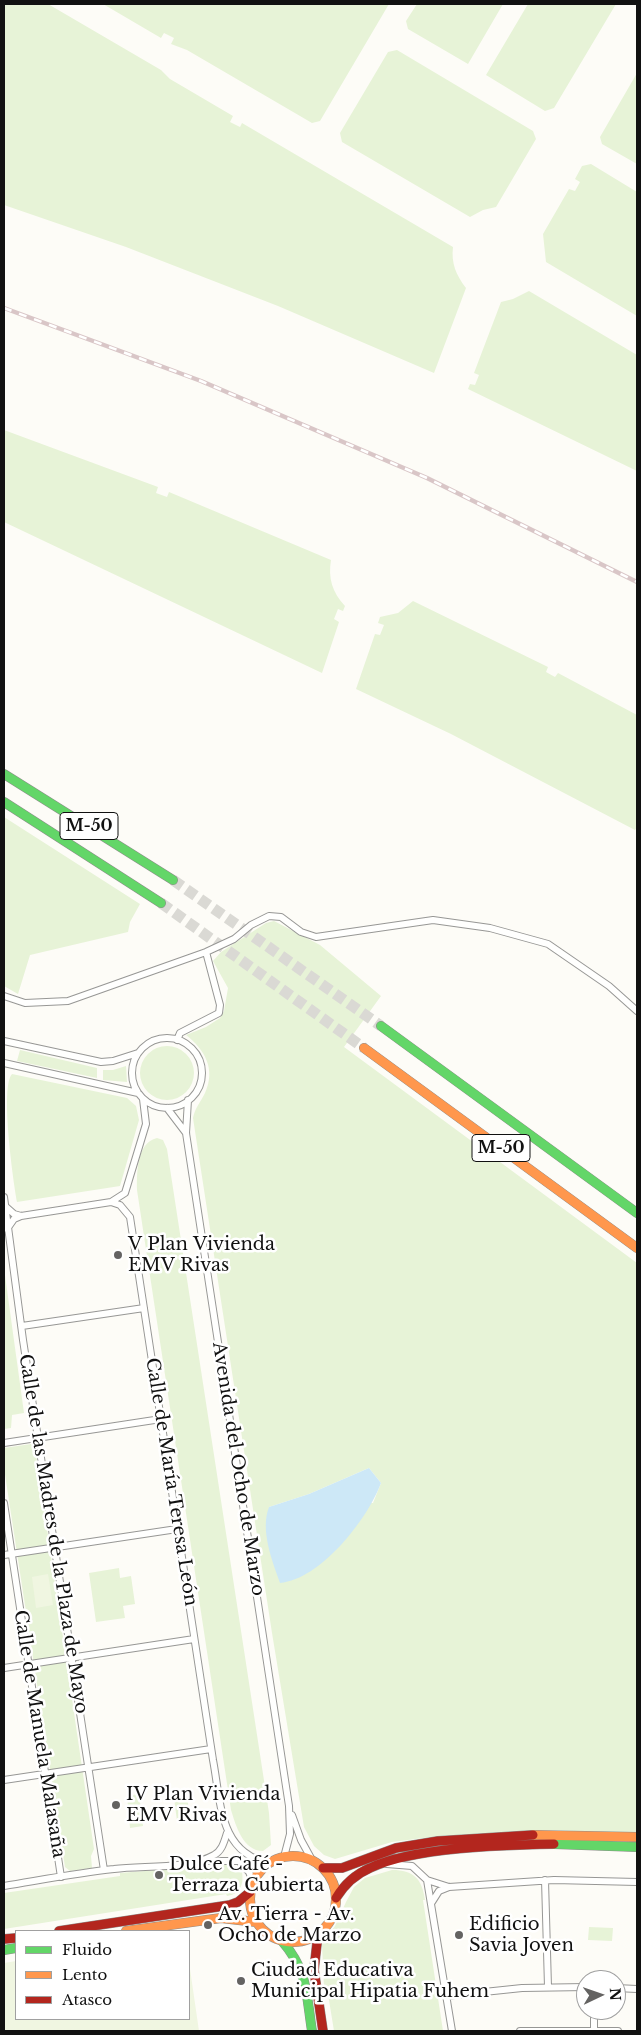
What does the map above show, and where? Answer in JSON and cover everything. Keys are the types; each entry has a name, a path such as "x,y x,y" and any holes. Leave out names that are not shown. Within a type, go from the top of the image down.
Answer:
{"main road":[{"name":"M-50","path":"4,774 173,880"},
{"name":"M-50","path":"4,802 161,902"},
{"name":"M-50","path":"382,1026 637,1213"},
{"name":"M-50","path":"364,1048 637,1248"},
{"path":"602,1188 637,1208"},
{"path":"323,1868 342,1868 387,1851 438,1841 544,1834 637,1837"},
{"path":"336,1898 332,1882 323,1868 312,1860 297,1856 284,1857 269,1863 260,1871 253,1882 250,1892 250,1908 256,1922 267,1934 282,1941 301,1942 318,1934 329,1922 336,1898 353,1879 368,1868 398,1858 509,1845 583,1844 637,1847"},
{"path":"66,1930 230,1905 238,1902 250,1892"},
{"path":"133,1930 221,1918 256,1922"},
{"path":"318,1934 314,1945 314,1971 324,2031"},
{"path":"282,1941 296,1957 302,1970 312,2031"}],"street":[{"path":"4,996 25,1003 68,1001 206,952 234,939 251,925 269,916 281,917 301,932 316,937 433,920 490,928 548,944 609,986 637,1011"},
{"path":"177,1040 180,1033 219,1013 220,1005 206,952"},
{"path":"4,1040 101,1062 120,1060 139,1052 156,1040 177,1040 196,1054 201,1068 200,1084 188,1100 177,1107 157,1107 143,1099 138,1093 132,1072 139,1052"},
{"path":"4,1063 138,1093"},
{"path":"7,1229 14,1219 21,1216 111,1202 125,1193 146,1124 143,1099"},
{"name":"Avenida del Ocho de Marzo","path":"188,1100 186,1133 289,1806 290,1834 284,1857"},
{"name":"Avenida del Ocho de Marzo","path":"167,1108 186,1133"},
{"name":"Calle de las Madres de la Plaza de Mayo","path":"4,1196 7,1229 104,1870"},
{"name":"Calle de María Teresa León","path":"111,1202 120,1205 130,1217 194,1639 227,1833"},
{"path":"5,1206 14,1214 21,1216"},
{"path":"22,1326 144,1308"},
{"path":"4,1443 161,1419"},
{"name":"Calle de Manuela Malasaña","path":"4,1503 61,1877"},
{"path":"4,1555 178,1528"},
{"path":"4,1668 194,1639"},
{"path":"4,1780 212,1749"},
{"name":"Avenida del Ocho de Marzo","path":"289,1806 301,1840 312,1860"},
{"path":"198,1861 213,1856 221,1850 227,1833"},
{"path":"227,1833 244,1853 255,1860 269,1863"},
{"path":"4,1886 104,1870 162,1866 198,1861 239,1861 249,1872 253,1882"},
{"path":"380,1864 412,1866 427,1880 449,1888"},
{"path":"427,1880 452,2031"},
{"path":"432,1903 439,1891 449,1888 545,1880 637,1882"},
{"path":"545,1880 548,1987"},
{"path":"446,1996 548,1987 576,1987"},
{"path":"594,2020 594,2030"},
{"path":"520,2031 618,2031"}],"green space":[{"path":"4,4 48,4 161,70 170,79 233,116 230,122 240,127 242,123 453,247 455,269 466,288 434,373 278,306 126,247 4,205"},
{"path":"103,4 389,4 320,121 312,123 187,50 171,44 174,38 164,33 161,38"},
{"path":"417,4 503,4 468,64 408,29 406,21"},
{"path":"528,4 616,4 554,108 545,111 486,75"},
{"path":"397,50 533,131 536,139 496,207 483,210 470,217 342,142 340,133 388,52"},
{"path":"637,73 637,164 602,144 600,137"},
{"path":"591,164 637,192 637,316 546,262 543,234 569,189 575,191 580,182 575,179 582,166"},
{"path":"529,291 637,355 637,471 468,389 470,384 475,385 479,375 474,373 501,302 513,299"},
{"path":"4,430 158,487 156,493 167,497 169,492 331,560 330,573 332,584 345,606 343,611 338,609 334,619 339,622 322,673 4,522"},
{"path":"413,601 548,667 546,672 555,677 558,673 637,715 637,827 635,830 451,734 356,689 375,634 380,635 384,625 378,623 380,617 398,613"},
{"path":"4,817 140,904 130,922 128,932 30,955 18,994 4,986"},
{"path":"274,921 320,945 381,996 344,1047 637,1263 637,1833 544,1830 439,1836 392,1842 335,1859 324,1855 314,1846 304,1827 272,1633 193,1118 208,1084 209,1068 199,1047 186,1035 206,1027 220,1018 224,1011 228,988 213,961 221,952 266,923","holes":["369,1468 381,1483 373,1503 269,1507 309,1494"]},
{"path":"162,1046 172,1046 182,1050 190,1058 194,1073 190,1088 182,1096 172,1100 162,1100 152,1096 144,1088 140,1078 140,1068 144,1058 152,1050"},
{"path":"20,1050 97,1068 97,1078 17,1061"},
{"path":"126,1066 127,1082 103,1080 103,1070 113,1070"},
{"path":"12,1074 127,1098 136,1106 139,1120 120,1186 17,1202 10,1155 7,1114 7,1096"},
{"path":"157,1138 163,1140 167,1149 269,1813 271,1845 263,1851 250,1847 245,1842 238,1830 231,1810 137,1190 141,1152 150,1141"},
{"path":"4,1268 24,1413 12,1415 11,1428 4,1429"},
{"path":"31,1444 35,1447 94,1849 91,1856 92,1868 70,1871 65,1867 4,1468 4,1448"},
{"path":"119,1568 120,1578 131,1576 135,1604 123,1606 125,1618 96,1622 89,1573"},
{"path":"48,1574 53,1605 36,1608 32,1577"},
{"path":"186,1788 190,1819 177,1821 173,1790"},
{"path":"139,1794 143,1826 130,1828 127,1796"},
{"path":"232,1864 242,1872 242,1885 238,1891 231,1895 227,1896 226,1894 4,1929 4,1893 120,1876 120,1873"},
{"path":"392,1870 400,1870 411,1874 416,1877 422,1886 443,2031 334,2031 327,1988 324,1988 322,1944 335,1926 354,1887 365,1878"},
{"path":"589,1927 613,1928 612,1941 588,1940"},
{"path":"15,1961 15,2020 190,2020 190,1969 199,2031 4,2031 4,1963"}],"water":[{"path":"369,1468 381,1483 365,1514 354,1530 341,1545 311,1571 296,1579 280,1583 266,1535 269,1507 309,1494"}],"tunnel":[{"path":"173,880 381,1026"},
{"path":"161,903 364,1048"}],"railway":[{"path":"4,308 201,381 427,478 637,582"}],"traffic: fast":[{"path":"4,774 173,880"},
{"path":"4,802 161,903"},
{"path":"381,1026 637,1213"},
{"path":"554,1844 637,1847"},
{"path":"282,1941 297,1962 301,1973 307,1994 312,2031"},
{"path":"4,1950 15,1948"}],"traffic: slow":[{"path":"364,1048 637,1248"},
{"path":"533,1835 637,1837"},
{"path":"293,1856 309,1859 317,1863 329,1875 333,1883 336,1899 333,1915 329,1923 317,1935 309,1939 293,1942 277,1939 269,1935 257,1923 253,1915 250,1899 253,1883 257,1875 269,1863 277,1859 293,1856"},
{"path":"133,1930 221,1918 256,1922"}],"traffic: jam":[{"path":"323,1868 342,1868 396,1848 438,1841 533,1835"},
{"path":"336,1898 351,1880 360,1873 388,1861 434,1851 460,1848 554,1844"},
{"path":"66,1930 230,1905 238,1902 250,1892"},
{"path":"318,1934 314,1970 323,2031"},
{"path":"4,1939 15,1938"}],"place":[{"name":"V Plan Vivienda EMV Rivas","path":"118,1255"},
{"name":"IV Plan Vivienda EMV Rivas","path":"116,1805"},
{"name":"Dulce Café - Terraza Cubierta","path":"159,1875"},
{"name":"Av. Tierra - Av. Ocho de Marzo","path":"208,1925"},
{"name":"Edificio Savia Joven","path":"459,1935"},
{"name":"Ciudad Educativa Municipal Hipatia Fuhem","path":"241,1981"}]}
